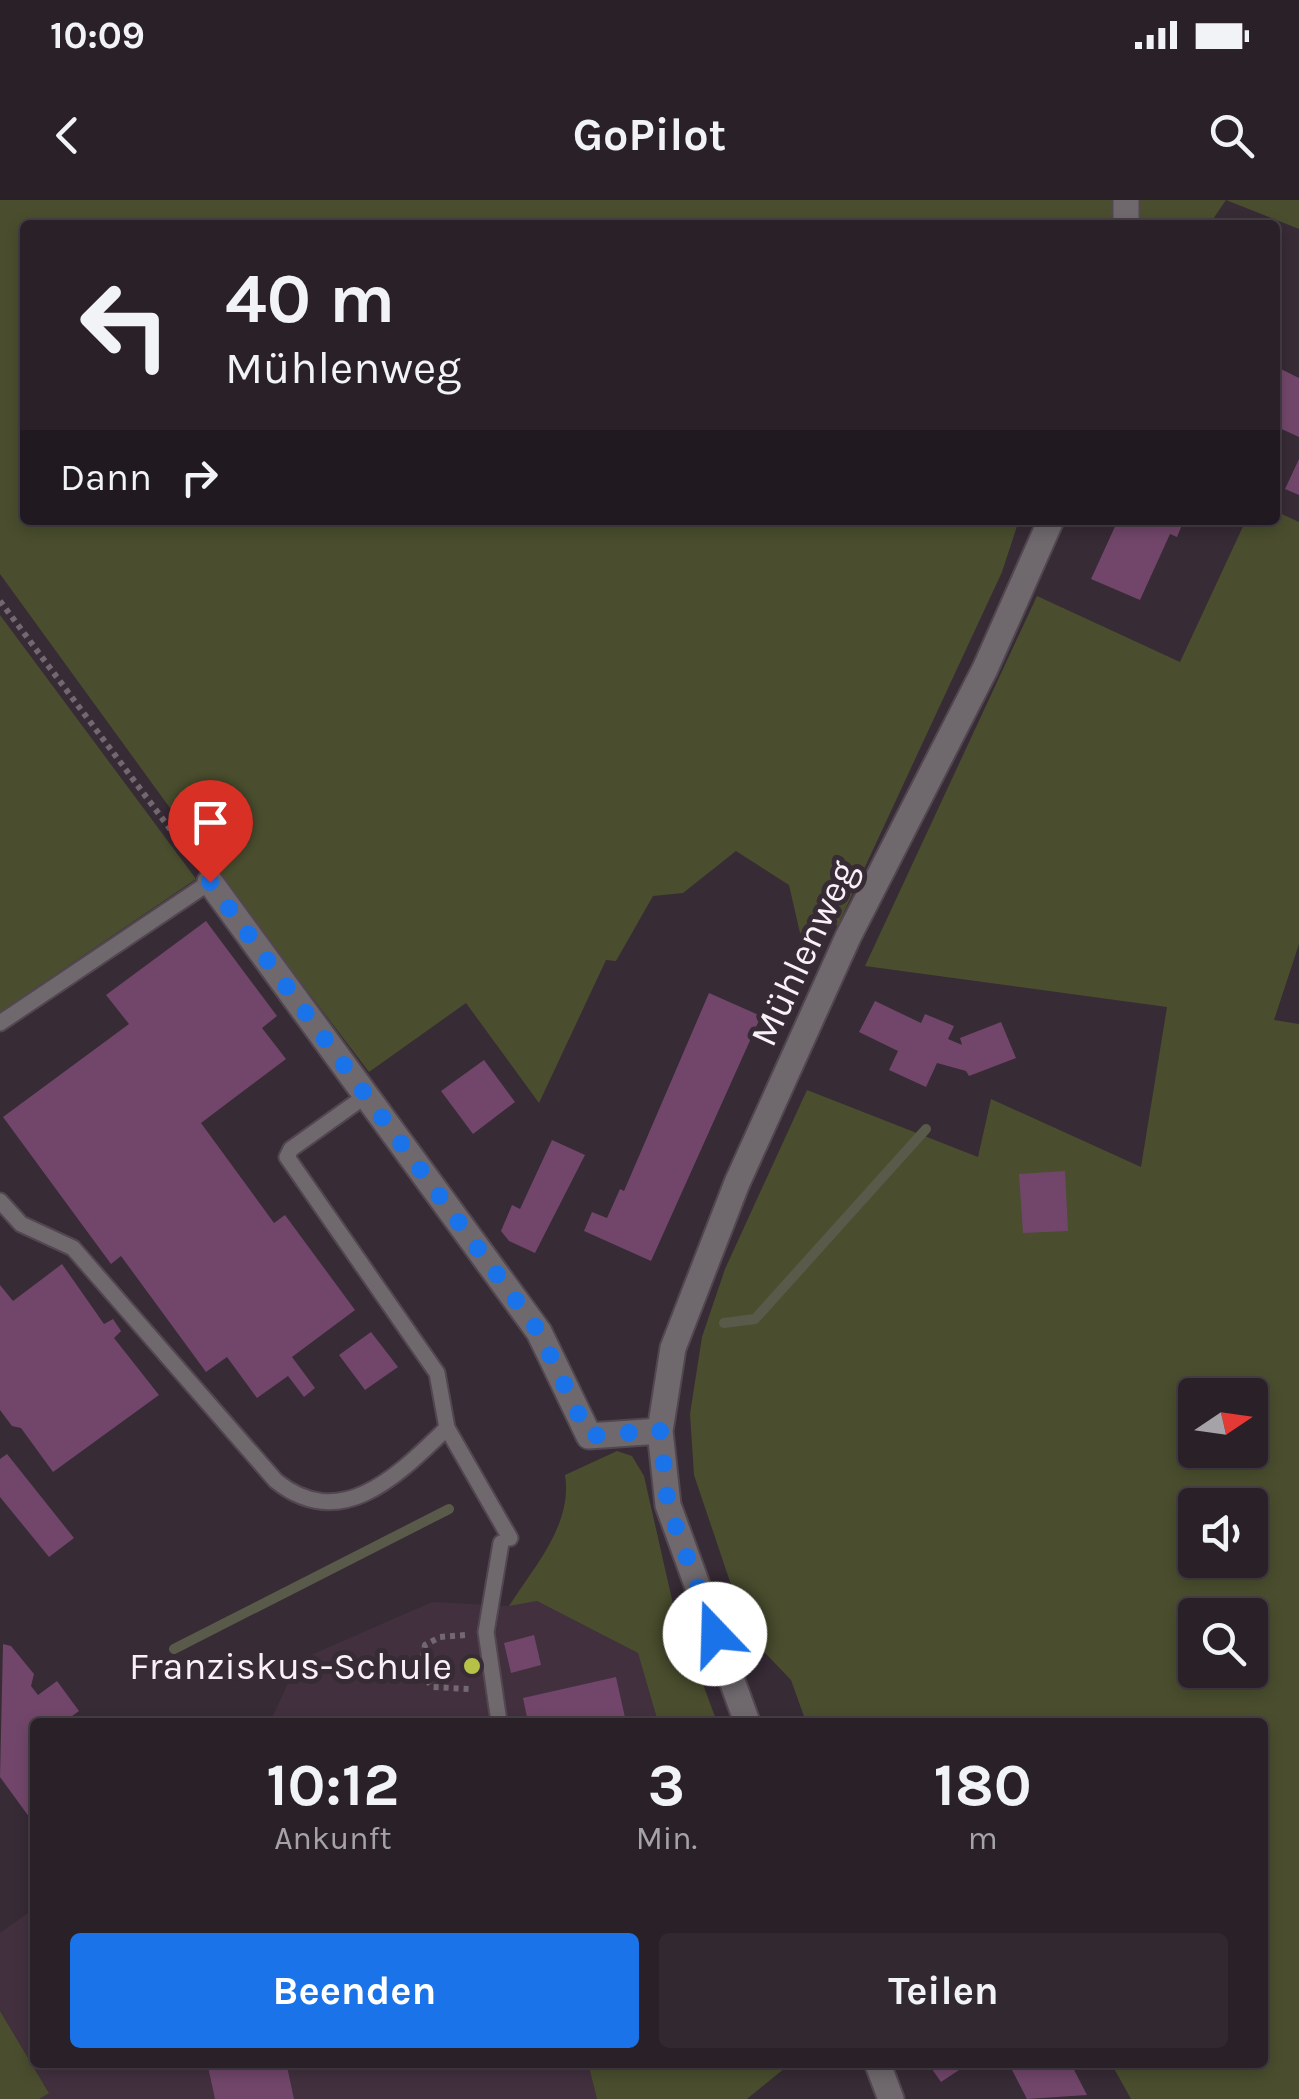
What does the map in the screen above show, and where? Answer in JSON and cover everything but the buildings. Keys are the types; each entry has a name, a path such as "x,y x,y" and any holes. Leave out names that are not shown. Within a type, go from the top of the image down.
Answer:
{"street":[{"name":"Mühlenweg","path":"747,1718 672,1518 662,1476 660,1430 673,1348 737,1183 848,937 985,669 1049,525"},
{"path":"210,882 539,1332 589,1436 660,1430"},
{"path":"879,2068 891,2099"}],"lane":[{"path":"0,1023 210,882"},
{"path":"364,1097 286,1157 437,1373 446,1428 505,1540 486,1632 498,1718"},
{"path":"0,1202 21,1224 73,1248 134,1312 265,1470 298,1497 330,1503 370,1490 400,1472 446,1428"}],"path":[{"path":"0,601 210,882"},
{"path":"486,1632 431,1640 422,1652 420,1670 432,1687 493,1688"}],"shaded area":[{"name":"Franziskus-Schule","path":"537,1601 638,1653 657,1718 272,1718 291,1677 313,1654 432,1602 509,1606"},
{"path":"30,1912 30,2061 0,2011 0,1933"},
{"path":"34,2068 589,2068 597,2099 39,2099 49,2092"}],"green space":[{"path":"0,200 1226,200 1212,220 20,220 20,525 1017,525 1002,572 838,925 800,933 789,885 736,851 683,893 653,896 616,961 606,960 539,1103 466,1003 369,1072 207,859 0,574"},
{"path":"1226,200 1299,200 1299,229"},
{"path":"1280,513 1299,522 1299,944 1274,1020 1299,1024 1299,2099 1131,2099 1114,2068 1268,2068 1268,1718 805,1718 791,1680 748,1635 694,1475 690,1414 702,1337 725,1269 807,1090 978,1157 991,1099 1141,1167 1167,1007 865,966 1037,596 1180,662 1244,525 1280,525"},
{"path":"0,615 196,879 0,1012"},
{"path":"617,1451 632,1456 644,1476 673,1604 716,1718 657,1718 638,1653 537,1601 509,1606 557,1528 566,1493 565,1475"},
{"path":"0,2011 30,2061 30,2068 34,2068 49,2093 39,2099 0,2099"},
{"path":"589,2068 785,2068 747,2099 597,2099"}],"waterway":[{"path":"724,1323 755,1319 926,1129"},
{"path":"174,1649 449,1509"}],"place":[{"name":"Franziskus-Schule","path":"472,1666"}],"route":[{"path":"210,882 539,1332 589,1436 660,1430 668,1505 715,1634"}]}
